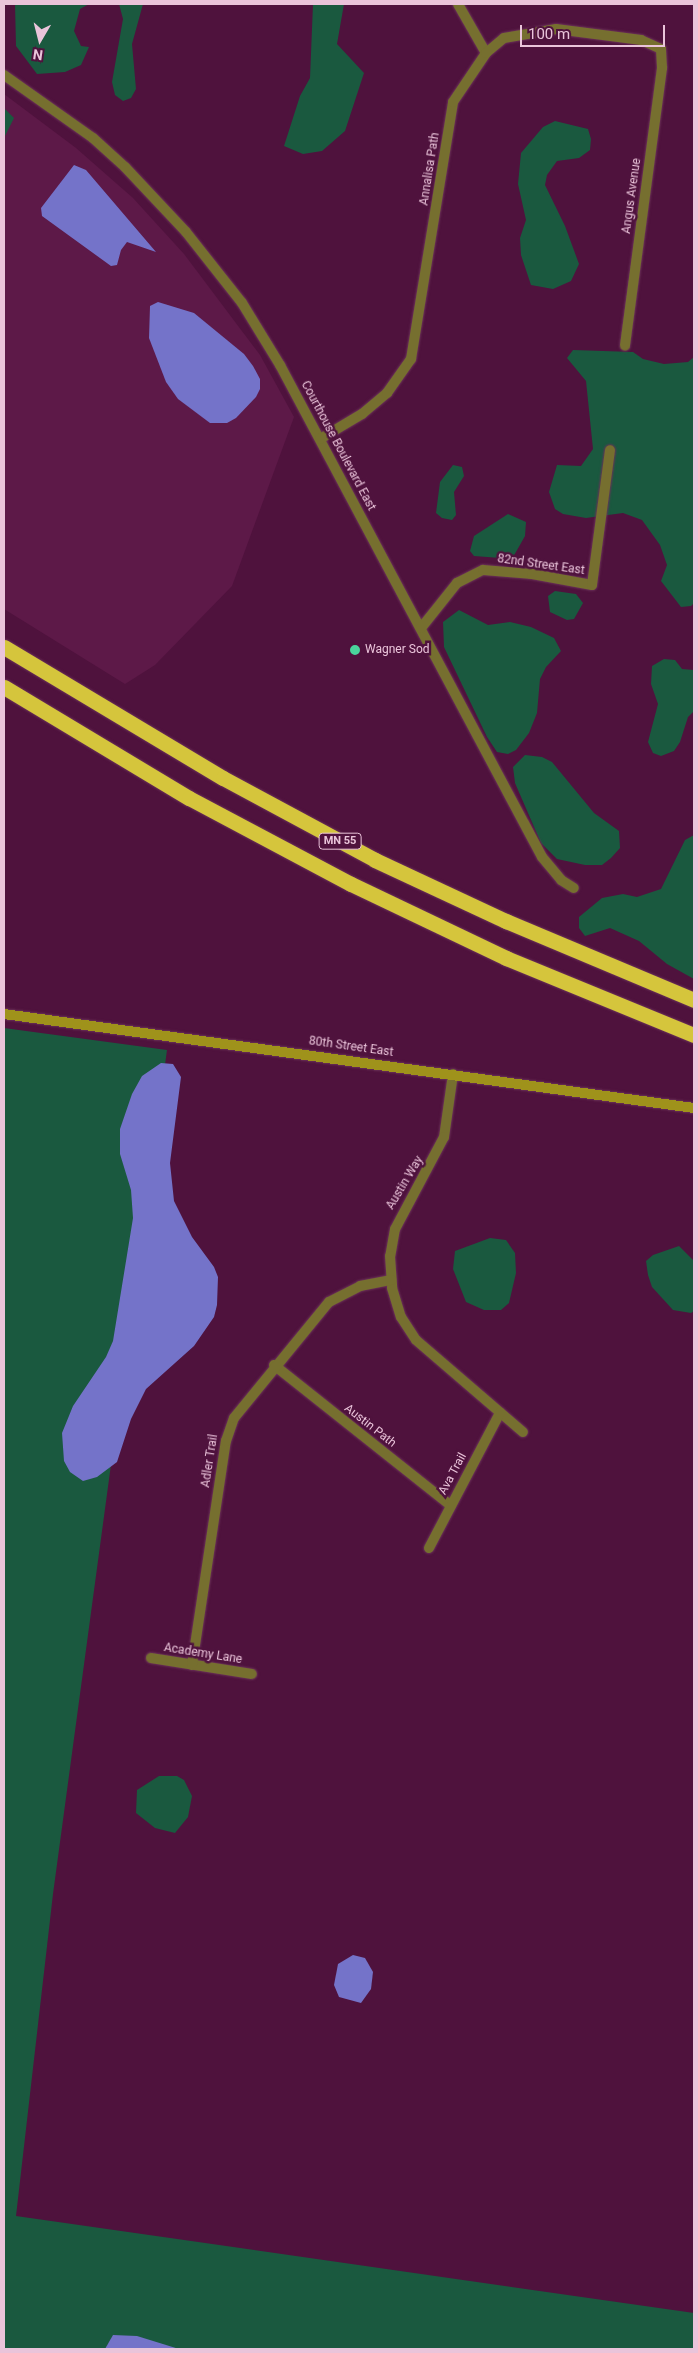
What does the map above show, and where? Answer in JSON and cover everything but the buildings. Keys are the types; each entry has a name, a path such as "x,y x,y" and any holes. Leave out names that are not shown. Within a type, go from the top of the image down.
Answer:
{"highway":[{"name":"MN 55","path":"4,647 223,778 367,856 519,927 694,1000"},
{"name":"MN 55","path":"4,687 189,798 351,884 506,958 694,1036"}],"street":[{"path":"458,4 486,53"},
{"name":"Annalisa Path","path":"320,439 362,414 387,394 411,359 453,102 486,53 504,38 556,29 641,40 661,49"},
{"name":"Angus Avenue","path":"625,346 662,68 661,49"},
{"name":"Courthouse Boulevard East","path":"4,75 93,138 186,232 259,330 320,439 542,857 561,880 574,888"},
{"name":"82nd Street East","path":"421,628 457,582 483,570 532,574 592,585 610,450"},
{"name":"80th Street East","path":"4,1014 694,1108"},
{"name":"Austin Way","path":"453,1074 444,1136 395,1229 391,1280 401,1316 416,1340 523,1432"},
{"name":"Adler Trail","path":"192,1665 228,1432 234,1418 274,1365 329,1302 360,1286 391,1280"},
{"name":"Austin Path","path":"274,1365 451,1506"},
{"name":"Ava Trail","path":"429,1548 500,1413"},
{"name":"Academy Lane","path":"151,1658 252,1674"}],"shaded area":[{"path":"4,94 76,148 133,198 184,254 260,355 294,417 232,586 155,665 125,684 4,609"},
{"path":"74,165 86,170 156,252 127,242 121,250 117,265 111,266 42,216 41,208"},
{"path":"158,302 194,313 244,354 253,366 260,379 260,389 256,397 236,418 227,423 210,423 178,399 166,382 149,338 150,306"},
{"path":"161,1063 173,1064 181,1077 170,1163 174,1201 192,1237 214,1267 218,1277 217,1305 214,1317 194,1346 146,1389 131,1419 117,1462 97,1477 83,1481 70,1472 64,1461 62,1433 73,1406 106,1357 113,1341 133,1218 131,1190 120,1154 120,1129 132,1094 142,1076"},
{"path":"353,1955 365,1958 373,1972 371,1989 361,2003 339,1997 334,1985 338,1964"},
{"path":"113,2335 137,2336 179,2349 105,2349"}],"green space":[{"path":"15,4 89,4 80,9 74,31 81,46 89,47 81,65 65,72 37,74 16,46"},
{"path":"119,4 143,4 132,44 136,89 131,98 123,101 115,95 112,82 123,19"},
{"path":"313,4 344,4 337,44 364,73 345,131 322,151 303,154 284,146 300,96 310,78"},
{"path":"4,108 14,118 4,138"},
{"path":"555,121 588,129 591,139 590,150 579,158 557,161 547,175 545,185 565,226 579,264 571,281 553,289 531,285 521,255 520,238 526,220 518,184 521,153 543,127"},
{"path":"573,350 633,352 643,359 664,364 688,362 694,357 694,603 691,606 681,607 661,581 667,565 660,545 642,520 623,513 586,518 563,514 555,509 549,492 557,465 581,466 593,449 586,381 567,358"},
{"path":"453,465 462,467 464,476 454,492 456,515 452,520 442,518 436,513 440,482"},
{"path":"508,514 526,522 525,536 512,559 474,556 470,551 474,536"},
{"path":"555,591 576,594 583,603 574,619 567,620 550,612 548,596"},
{"path":"459,610 488,625 510,622 531,627 554,638 561,651 546,667 540,679 537,713 529,733 516,750 508,754 497,752 487,737 444,647 443,622"},
{"path":"664,659 675,660 682,669 694,670 694,711 688,717 680,742 674,751 661,756 653,753 648,742 658,704 651,684 652,666"},
{"path":"525,755 542,757 552,762 594,813 619,831 620,848 602,865 585,865 557,859 541,843 515,783 513,767"},
{"path":"694,835 694,979 667,964 639,941 610,928 585,936 579,928 579,917 602,898 623,894 637,897 661,889 685,840"},
{"path":"4,1028 167,1050 53,1894 16,2216 694,2313 694,2349 4,2349"},
{"path":"490,1238 506,1240 515,1253 516,1273 509,1303 501,1310 484,1310 466,1302 453,1269 455,1251"},
{"path":"679,1246 694,1261 694,1311 691,1313 673,1310 652,1287 648,1275 646,1261 653,1255"},
{"path":"159,1776 177,1776 184,1780 192,1796 188,1817 175,1833 155,1828 136,1813 137,1790"}],"place":[{"name":"Wagner Sod","path":"355,650"}]}
